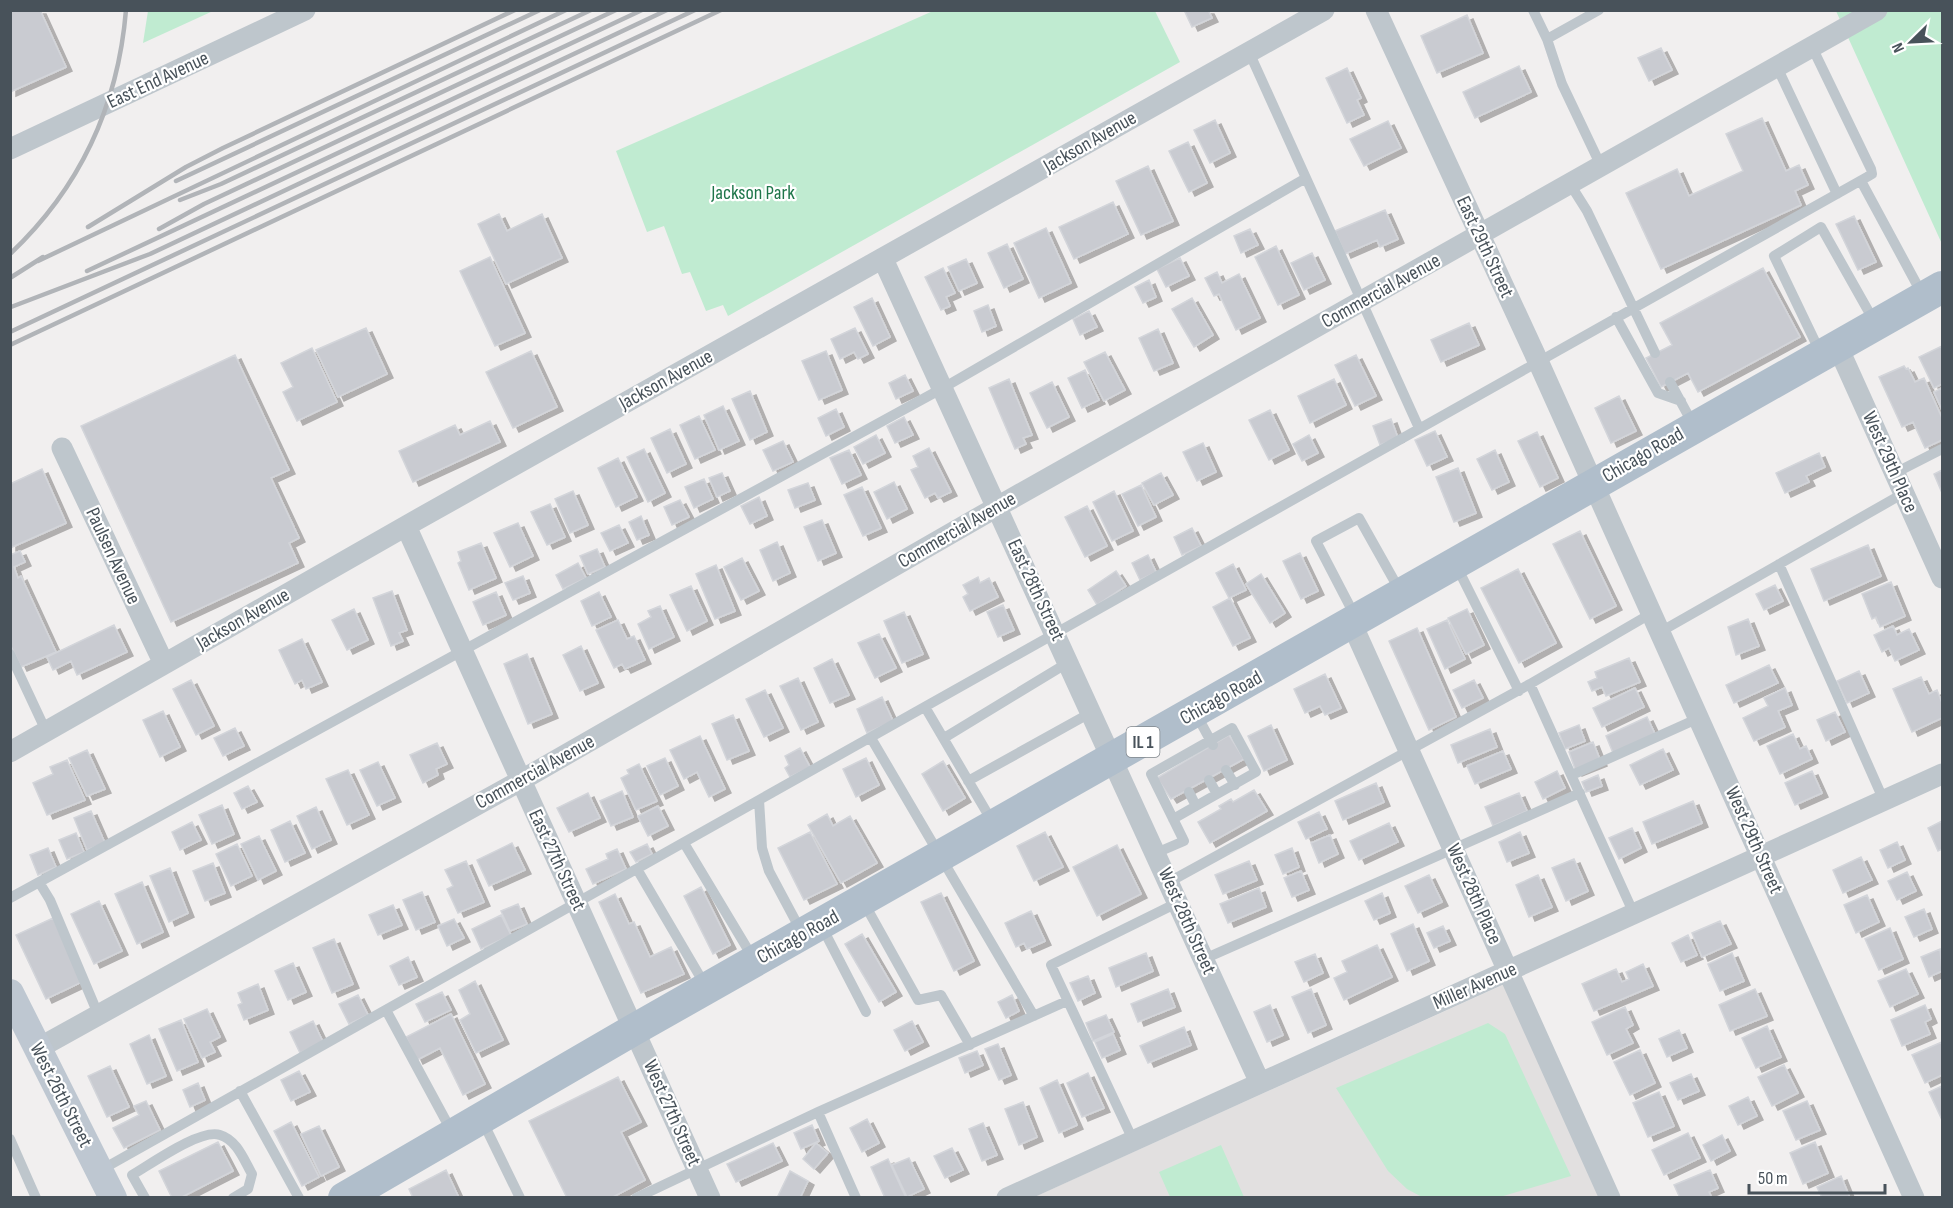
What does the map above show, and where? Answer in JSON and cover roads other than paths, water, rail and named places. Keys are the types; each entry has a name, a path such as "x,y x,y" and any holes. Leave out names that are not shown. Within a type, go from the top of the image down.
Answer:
{"main road":[{"name":"Chicago Road","path":"344,1197 381,1188 453,1134 1456,564 1593,483 1688,413 1829,350 1933,292"}],"street":[{"name":"East End Avenue","path":"10,149 305,10"},
{"name":"Jackson Avenue","path":"10,752 406,526 1324,10"},
{"name":"East 29th Street","path":"1376,10 1593,483"},
{"name":"Commercial Avenue","path":"37,1050 520,781 998,507 1877,10"},
{"name":"East 28th Street","path":"883,259 1113,759"},
{"name":"West 29th Place","path":"1829,350 1895,473 1942,578"},
{"name":"Paulsen Avenue","path":"62,448 164,664"},
{"name":"West 29th Street","path":"1593,483 1914,1197"},
{"name":"East 27th Street","path":"406,526 520,781 635,1029"},
{"name":"West 28th Place","path":"1355,622 1409,751 1610,1197"},
{"name":"West 28th Street","path":"1113,759 1260,1083"},
{"name":"Miller Avenue","path":"1007,1197 1942,774"},
{"name":"West 26th Street","path":"10,993 17,1024 37,1050 116,1182"},
{"name":"West 27th Street","path":"635,1029 710,1197"}],"lane":[{"path":"1533,10 1547,39 1562,84 1601,166"},
{"path":"1547,39 1599,10"},
{"path":"116,1182 240,1091 1872,174 1812,47"},
{"path":"1249,52 1419,428"},
{"path":"1777,67 1837,194"},
{"path":"10,898 943,388 1306,178"},
{"path":"1861,181 1933,292"},
{"path":"1570,184 1587,211 1631,309 1655,354"},
{"path":"1829,350 1774,256 1821,227 1875,324"},
{"path":"1616,317 1658,393 1688,413"},
{"path":"1671,382 1688,413"},
{"path":"1895,473 1942,449"},
{"path":"1169,882 1530,684 1779,564 1904,493"},
{"path":"1355,622 1317,541 1359,518 1402,595"},
{"path":"1456,564 1519,691"},
{"path":"1779,564 1884,801"},
{"path":"10,654 46,731"},
{"path":"944,738 1069,663"},
{"path":"1530,684 1634,914"},
{"path":"925,707 994,826"},
{"path":"968,781 1092,712"},
{"path":"1195,713 1212,743"},
{"path":"1572,775 1699,718"},
{"path":"1156,853 1184,841 1173,819 1151,774 1212,743 1232,728 1257,772 1173,819"},
{"path":"871,738 1034,1017"},
{"path":"1226,770 1235,784"},
{"path":"1209,780 1217,794"},
{"path":"1189,792 1196,806"},
{"path":"1204,959 1454,851 1580,793"},
{"path":"759,800 762,848 770,871 866,1012"},
{"path":"684,843 754,961"},
{"path":"637,869 707,988"},
{"path":"39,882 50,900 98,1014"},
{"path":"862,900 918,1000 941,994 970,1045"},
{"path":"1133,1140 1051,965 1179,902"},
{"path":"636,1197 818,1112 1067,1001"},
{"path":"386,1010 453,1134"},
{"path":"240,1091 299,1197"},
{"path":"818,1112 856,1197"},
{"path":"482,1118 520,1197"},
{"path":"116,1182 200,1136 220,1134 236,1145 252,1174 250,1193 233,1197"},
{"path":"10,1139 36,1197"},
{"path":"116,1182 145,1197"}],"railway":[{"path":"10,254 57,202 91,143 114,79 122,45 126,10"},
{"path":"88,227 186,167 223,148 515,10"},
{"path":"176,181 540,10"},
{"path":"38,261 566,10"},
{"path":"180,200 221,184 591,10"},
{"path":"159,229 204,204 616,10"},
{"path":"87,271 642,10"},
{"path":"11,307 150,254 667,10"},
{"path":"10,332 695,10"},
{"path":"10,345 721,10"},
{"path":"10,278 43,257"}],"park label":[{"name":"Jackson Park","path":"753,193"}]}
